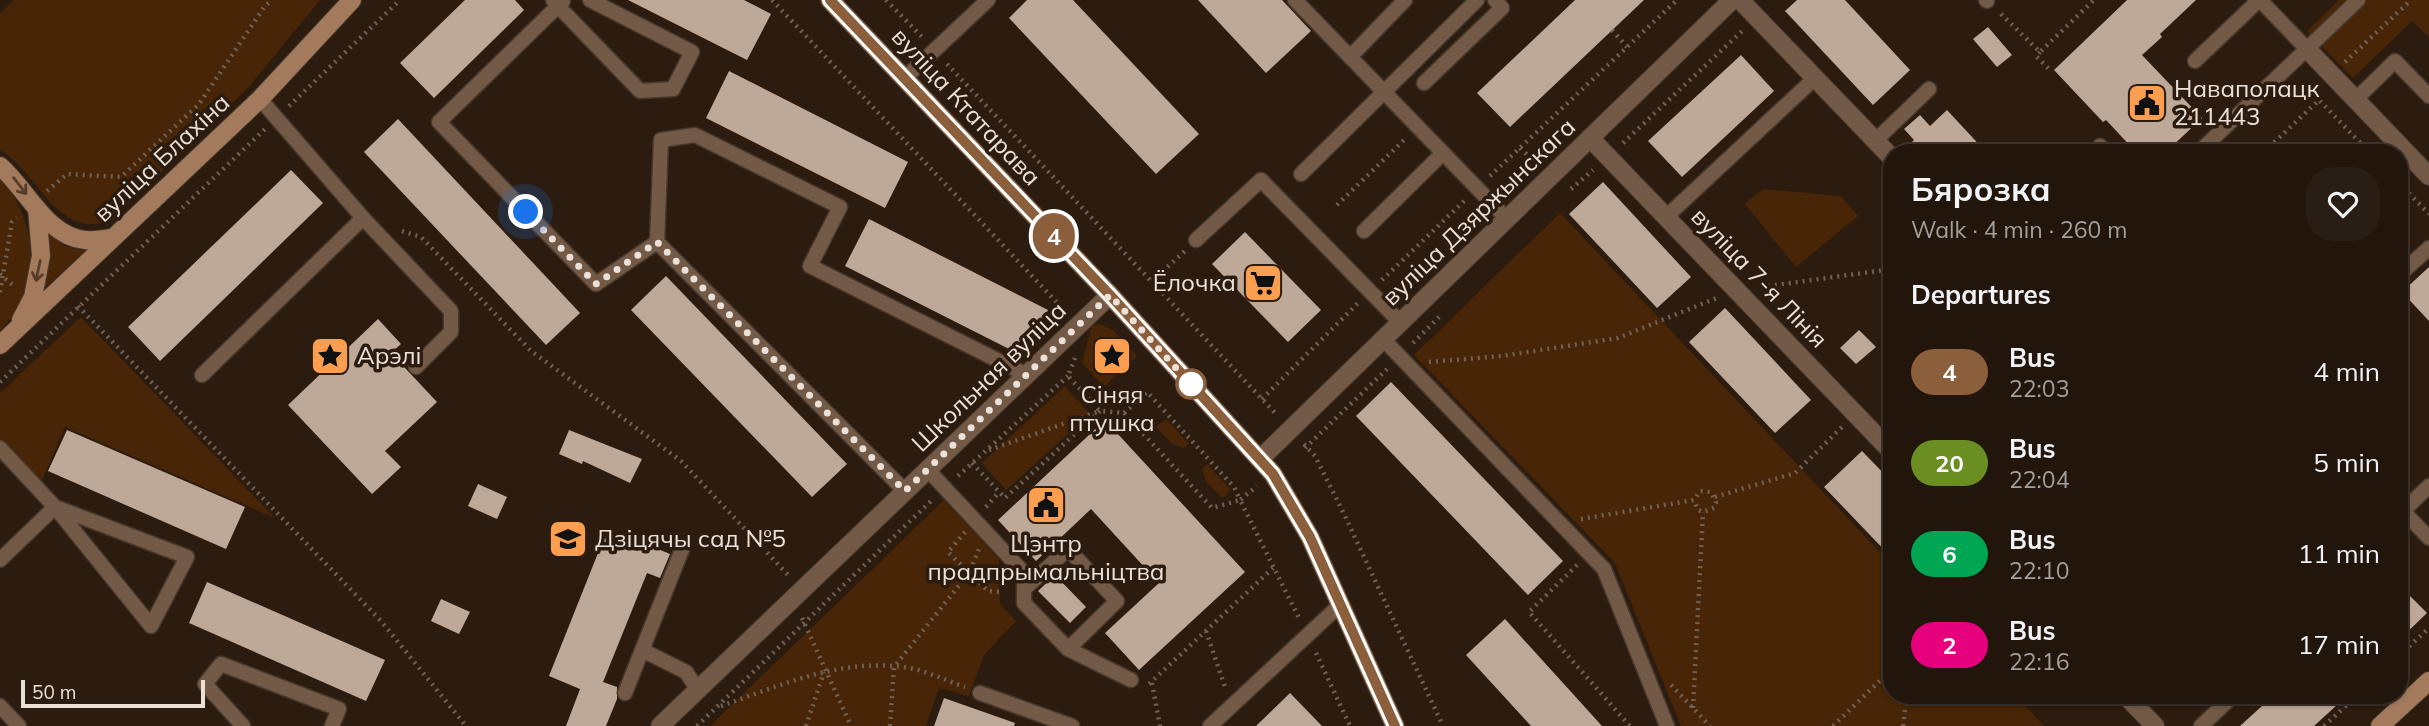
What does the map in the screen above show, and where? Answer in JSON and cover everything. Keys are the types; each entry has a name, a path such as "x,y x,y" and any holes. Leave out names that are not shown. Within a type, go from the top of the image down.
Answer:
{"main road":[{"name":"вуліца Блахіна","path":"0,345 260,99 352,0"},
{"name":"вуліца Ктатарава","path":"830,0 1110,295 1273,474 1310,537 1395,726"},
{"path":"0,166 15,179 56,229 84,240 112,238"},
{"path":"16,331 33,297 41,256 35,206"},
{"path":"2408,692 2429,681"},
{"path":"2380,726 2396,704"}],"street":[{"name":"вуліца Дзяржынскага","path":"1260,458 1732,0"},
{"path":"1740,0 1883,149"},
{"path":"2307,49 2398,144"},
{"name":"вуліца 7-я Лінія","path":"1590,138 1883,443"},
{"path":"2408,154 2429,176"},
{"name":"Школьная вуліца","path":"660,726 1110,295"},
{"path":"2134,704 2155,726"}],"lane":[{"path":"590,0 692,52 673,89 640,91 558,2 439,122 596,284 657,242"},
{"path":"905,78 988,0"},
{"path":"1295,0 1507,219"},
{"path":"1350,57 1405,0"},
{"path":"1301,174 1477,0"},
{"path":"1424,83 1502,8 1495,0"},
{"path":"2195,61 2259,0 2307,49"},
{"path":"2207,144 2358,0"},
{"path":"2356,100 2395,61 2429,96"},
{"path":"1666,217 1815,78"},
{"path":"1875,141 1929,89"},
{"path":"260,99 363,218 451,311 451,332 416,367"},
{"path":"905,491 657,242 661,140 695,135 840,207 810,266 1027,375"},
{"path":"1364,231 1443,153"},
{"path":"1196,240 1261,180 1400,322"},
{"path":"202,375 363,218"},
{"path":"2408,267 2429,248"},
{"path":"1383,339 1604,569 1667,726"},
{"path":"0,448 55,506 151,626 187,557 55,506"},
{"path":"928,470 1024,573 1024,603 1068,649 1131,680"},
{"path":"2408,506 2429,486"},
{"path":"0,560 55,506"},
{"path":"2408,516 2429,538"},
{"path":"625,693 683,547"},
{"path":"1024,589 1068,549 1117,601 1068,649"},
{"path":"1210,726 1341,604"},
{"path":"642,650 686,672 698,690"},
{"path":"243,726 205,684 221,664 339,709 332,726"},
{"path":"980,693 1072,726"},
{"path":"2201,726 2224,704"},
{"path":"0,706 19,726"}],"path":[{"path":"0,292 12,222 35,206 67,174 121,177 199,103 265,6 272,0"},
{"path":"0,383 400,0"},
{"path":"698,726 944,488 1068,376 1085,332 772,0"},
{"path":"887,0 1315,456 1443,726"},
{"path":"1987,0 2040,52"},
{"path":"2049,69 2036,55 2094,0"},
{"path":"2332,75 2411,0"},
{"path":"1566,193 1750,23 1753,13"},
{"path":"1612,30 1627,47"},
{"path":"2272,144 2319,100 2362,144"},
{"path":"1337,205 1417,127"},
{"path":"2408,192 2429,214"},
{"path":"398,229 421,237 530,351 681,461 792,579"},
{"path":"1152,281 1196,240"},
{"path":"1406,364 1502,356 1618,338 1737,290 1883,270"},
{"path":"78,306 381,621 466,726"},
{"path":"1068,376 1100,411"},
{"path":"1124,413 1147,392 1234,487 1350,726"},
{"path":"972,464 1005,498 1100,411"},
{"path":"985,452 1100,411 1124,413 1212,508 1240,500"},
{"path":"1715,497 1795,473 1855,414"},
{"path":"1700,491 1712,492 1715,497 1714,508 1703,512 1695,506 1694,500 1700,491"},
{"path":"1560,523 1694,500"},
{"path":"1693,708 1703,512"},
{"path":"1590,553 1529,612 1630,726"},
{"path":"1131,680 1145,688 1273,568"},
{"path":"890,726 894,667 969,573"},
{"path":"804,624 851,726"},
{"path":"2408,648 2429,628"},
{"path":"1206,631 1231,706"},
{"path":"716,708 825,671 859,667 915,669 980,693"},
{"path":"806,726 825,671"},
{"path":"1833,726 1883,678"},
{"path":"1152,682 1160,726"},
{"path":"1902,726 1906,704"},
{"path":"2324,726 2348,704"}],"shaded area":[{"path":"14,0 320,0 249,87 111,221 96,224 82,223 60,212 0,149 0,14"},
{"path":"2339,0 2429,0 2429,37 2412,21 2353,78 2307,31"},
{"path":"0,177 13,195 22,215 31,255 24,295 0,331"},
{"path":"1763,189 1841,196 1858,216 1796,267 1745,204"},
{"path":"1560,213 1883,555 1883,704 2023,704 2044,726 1681,726 1615,563 1414,355"},
{"path":"48,232 64,245 85,251 43,290 50,252"},
{"path":"81,317 275,518 65,427 40,485 0,443 0,393"},
{"path":"1100,324 1113,330 1137,356 1104,387 1082,363 1092,325"},
{"path":"1065,386 1090,414 1006,490 982,463"},
{"path":"1166,419 1189,444 1184,448 1171,443 1156,427"},
{"path":"1207,464 1231,490 1222,498 1206,482 1202,469"},
{"path":"944,500 999,559 1000,604 1016,621 984,655 969,696 939,688 926,726 710,726"}],"building":[{"path":"465,0 515,0 524,10 434,98 400,63"},
{"path":"628,0 744,0 771,14 747,60"},
{"path":"1027,0 1073,0 1199,134 1156,174 1009,18"},
{"path":"1198,0 1282,0 1311,31 1266,73"},
{"path":"1575,0 1644,0 1510,127 1477,93"},
{"path":"1797,0 1845,0 1910,70 1873,105 1785,11"},
{"path":"2127,0 2196,0 2142,55 2202,118 2174,144 2128,144 2106,120 2103,122 2054,70"},
{"path":"1988,27 2012,55 1997,67 1973,39"},
{"path":"1741,55 1774,91 1682,177 1648,141"},
{"path":"729,71 908,162 885,208 706,118"},
{"path":"1947,110 1979,144 1910,144 1914,140 1904,129 1920,115 1930,126"},
{"path":"398,119 580,313 546,345 364,152"},
{"path":"291,170 323,203 160,361 128,327"},
{"path":"1603,182 1691,277 1657,308 1569,214"},
{"path":"869,219 1048,310 1025,357 845,266"},
{"path":"1245,232 1321,310 1288,342 1212,264"},
{"path":"2429,267 2429,321 2408,298 2408,286"},
{"path":"666,276 847,464 812,497 631,310"},
{"path":"1725,308 1811,400 1775,433 1689,342"},
{"path":"378,319 401,344 391,353 437,402 385,451 401,467 372,494 288,405"},
{"path":"1859,330 1876,347 1856,364 1840,348"},
{"path":"1391,382 1563,561 1528,595 1356,416"},
{"path":"1105,420 1245,572 1139,670 1105,633 1159,583 1091,509 1036,561 998,520"},
{"path":"67,430 245,507 226,549 48,471"},
{"path":"569,430 642,459 630,483 583,461 582,464 559,454"},
{"path":"1862,451 1883,473 1883,549 1824,487"},
{"path":"478,484 507,497 497,519 468,506"},
{"path":"604,538 638,551 641,542 670,554 660,578 647,573 603,682 617,687 617,699 606,726 566,726 580,689 549,676"},
{"path":"1055,575 1086,607 1070,623 1038,591"},
{"path":"207,582 385,660 366,701 189,623"},
{"path":"2408,594 2427,613 2408,631"},
{"path":"441,599 470,612 459,634 431,621"},
{"path":"1505,619 1602,726 1531,726 1466,655"},
{"path":"1290,693 1322,726 1256,726"},
{"path":"944,698 1015,723 1014,726 934,726"},
{"path":"2264,704 2338,704 2314,726 2240,726"}],"bus line":[{"name":"4","path":"830,0 1110,295 1273,474 1310,537 1395,726"}],"place":[{"name":"Наваполацк 211443","path":"2147,103"},
{"name":"Ёлочка","path":"1263,283"},
{"name":"Арэлі","path":"330,356"},
{"name":"Сіняя птушка","path":"1112,356"},
{"name":"Цэнтр прадпрымальніцтва","path":"1046,505"},
{"name":"Дзіцячы сад №5","path":"568,539"}],"route":[{"path":"526,212 596,284 657,242 905,491 1110,295 1196,390 1191,384"}]}
